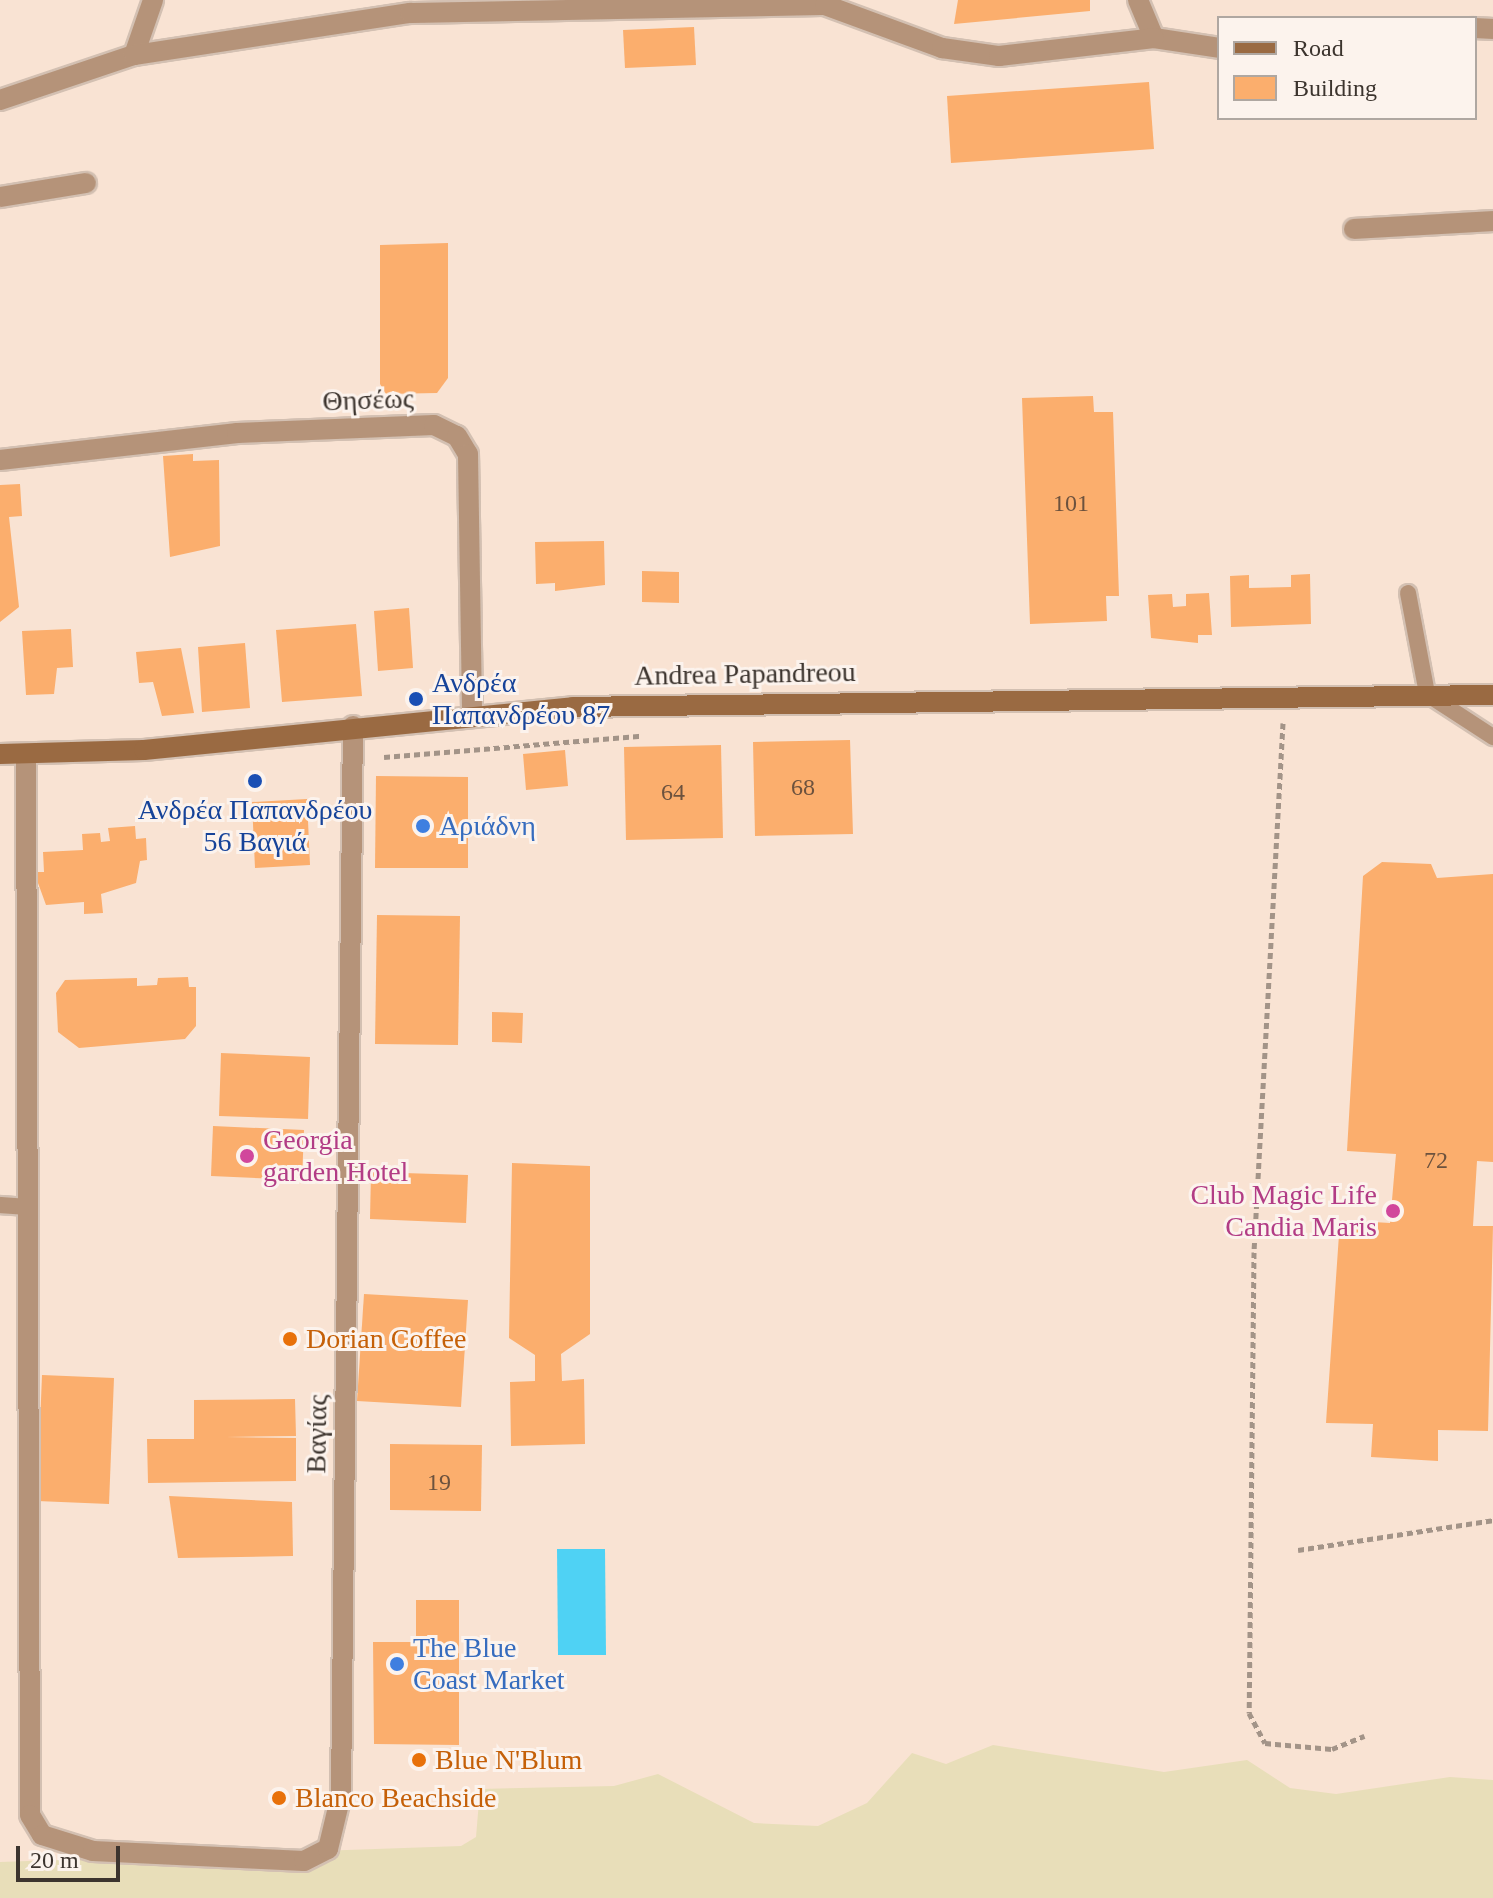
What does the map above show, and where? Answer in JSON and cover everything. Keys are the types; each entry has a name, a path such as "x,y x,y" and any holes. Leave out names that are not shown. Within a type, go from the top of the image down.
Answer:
{"main road":[{"name":"Andrea Papandreou","path":"0,754 26,756 472,714 1009,696 1493,695"}],"street":[{"path":"134,55 153,0"},
{"path":"1138,0 1154,38"},
{"path":"0,100 134,55 410,13 754,3 825,5 942,48 999,56 1154,38 1217,48"},
{"path":"0,197 86,183"},
{"path":"1354,229 1493,221"},
{"name":"Θησέως","path":"0,460 237,433 434,425 457,436 468,454 472,714"},
{"name":"Βαγίας","path":"27,1207 30,1815 42,1835 93,1851 261,1863 304,1861 328,1849 341,1795 353,726"},
{"path":"26,756 27,1207"}],"lane":[{"path":"1408,593 1427,694 1493,737"},
{"path":"0,1205 27,1207"}],"path":[{"path":"1281,710 1254,1252 1249,1713 1265,1743 1332,1749 1365,1736"},
{"path":"352,758 647,736"},
{"path":"1298,1550 1493,1520"}],"sand":[{"path":"993,1745 1164,1772 1247,1760 1290,1788 1336,1794 1450,1777 1493,1780 1493,1898 0,1898 0,1862 461,1846 476,1837 480,1789 614,1786 658,1774 754,1823 818,1826 867,1803 912,1753 946,1764"}],"water":[{"path":"557,1549 605,1549 606,1655 558,1655"}],"building":[{"path":"958,0 1090,0 1090,11 954,24"},
{"path":"694,27 696,65 625,68 623,30"},
{"path":"1149,82 1154,149 951,163 947,96"},
{"path":"448,243 448,378 437,393 386,394 380,384 380,245"},
{"path":"1093,396 1094,412 1113,412 1119,596 1106,596 1107,621 1030,624 1022,398"},
{"path":"193,454 193,461 219,460 220,546 170,557 163,456"},
{"path":"20,484 22,516 9,517 19,607 0,622 0,485"},
{"path":"604,541 605,585 555,591 555,583 536,584 535,542"},
{"path":"642,571 679,572 679,603 642,602"},
{"path":"1310,574 1311,624 1231,627 1230,576 1249,575 1249,588 1291,587 1291,575"},
{"path":"1209,593 1212,635 1198,635 1198,643 1151,638 1148,595 1172,594 1173,607 1186,606 1186,594"},
{"path":"409,608 413,668 378,671 374,611"},
{"path":"356,624 362,696 282,702 276,630"},
{"path":"71,629 73,667 57,668 54,694 26,695 22,631"},
{"path":"245,643 250,708 202,712 198,647"},
{"path":"181,648 194,713 162,716 153,682 139,683 136,652"},
{"path":"850,740 853,834 755,836 753,742"},
{"path":"721,745 723,838 626,840 624,747"},
{"path":"565,750 568,786 526,790 523,754"},
{"path":"376,776 468,777 468,868 375,868"},
{"path":"307,799 310,865 255,868 252,802"},
{"path":"135,826 136,839 146,838 147,860 140,861 136,883 101,894 103,913 84,914 84,902 46,905 34,872 44,872 43,852 83,850 82,834 100,833 101,842 110,841 108,828"},
{"path":"1382,862 1431,864 1437,878 1493,874 1493,1162 1477,1161 1473,1226 1493,1226 1488,1431 1438,1430 1438,1461 1371,1457 1373,1424 1326,1423 1340,1220 1390,1223 1396,1154 1347,1151 1363,876"},
{"path":"377,915 460,916 458,1045 375,1044"},
{"path":"188,977 189,987 196,987 196,1026 185,1039 79,1048 58,1032 56,993 65,980 137,978 137,986 157,985 158,978"},
{"path":"492,1012 523,1013 522,1043 492,1042"},
{"path":"221,1053 310,1057 308,1119 219,1116"},
{"path":"213,1126 304,1130 302,1180 211,1176"},
{"path":"512,1163 590,1166 590,1334 561,1354 562,1381 584,1379 585,1444 511,1446 510,1382 535,1381 535,1355 509,1338"},
{"path":"371,1172 468,1175 466,1223 370,1219"},
{"path":"364,1294 468,1300 461,1407 357,1401"},
{"path":"42,1375 114,1378 109,1504 37,1501"},
{"path":"295,1399 296,1436 226,1437 296,1438 296,1481 148,1483 147,1439 194,1439 194,1400"},
{"path":"390,1444 482,1445 481,1511 390,1510"},
{"path":"169,1496 292,1502 293,1556 178,1558"},
{"path":"416,1600 459,1600 459,1745 374,1744 373,1642 416,1642"}],"place":[{"name":"Ανδρέα Παπανδρέου 87","path":"416,699"},
{"name":"Ανδρέα Παπανδρέου 56 Βαγιά","path":"255,781"},
{"name":"Αριάδνη","path":"423,826"},
{"name":"Georgia garden Hotel","path":"247,1156"},
{"name":"Club Magic Life Candia Maris","path":"1393,1211"},
{"name":"Dorian Coffee","path":"290,1339"},
{"name":"The Blue Coast Market","path":"397,1664"},
{"name":"Blue N'Blum","path":"419,1760"},
{"name":"Blanco Beachside","path":"279,1798"}]}
